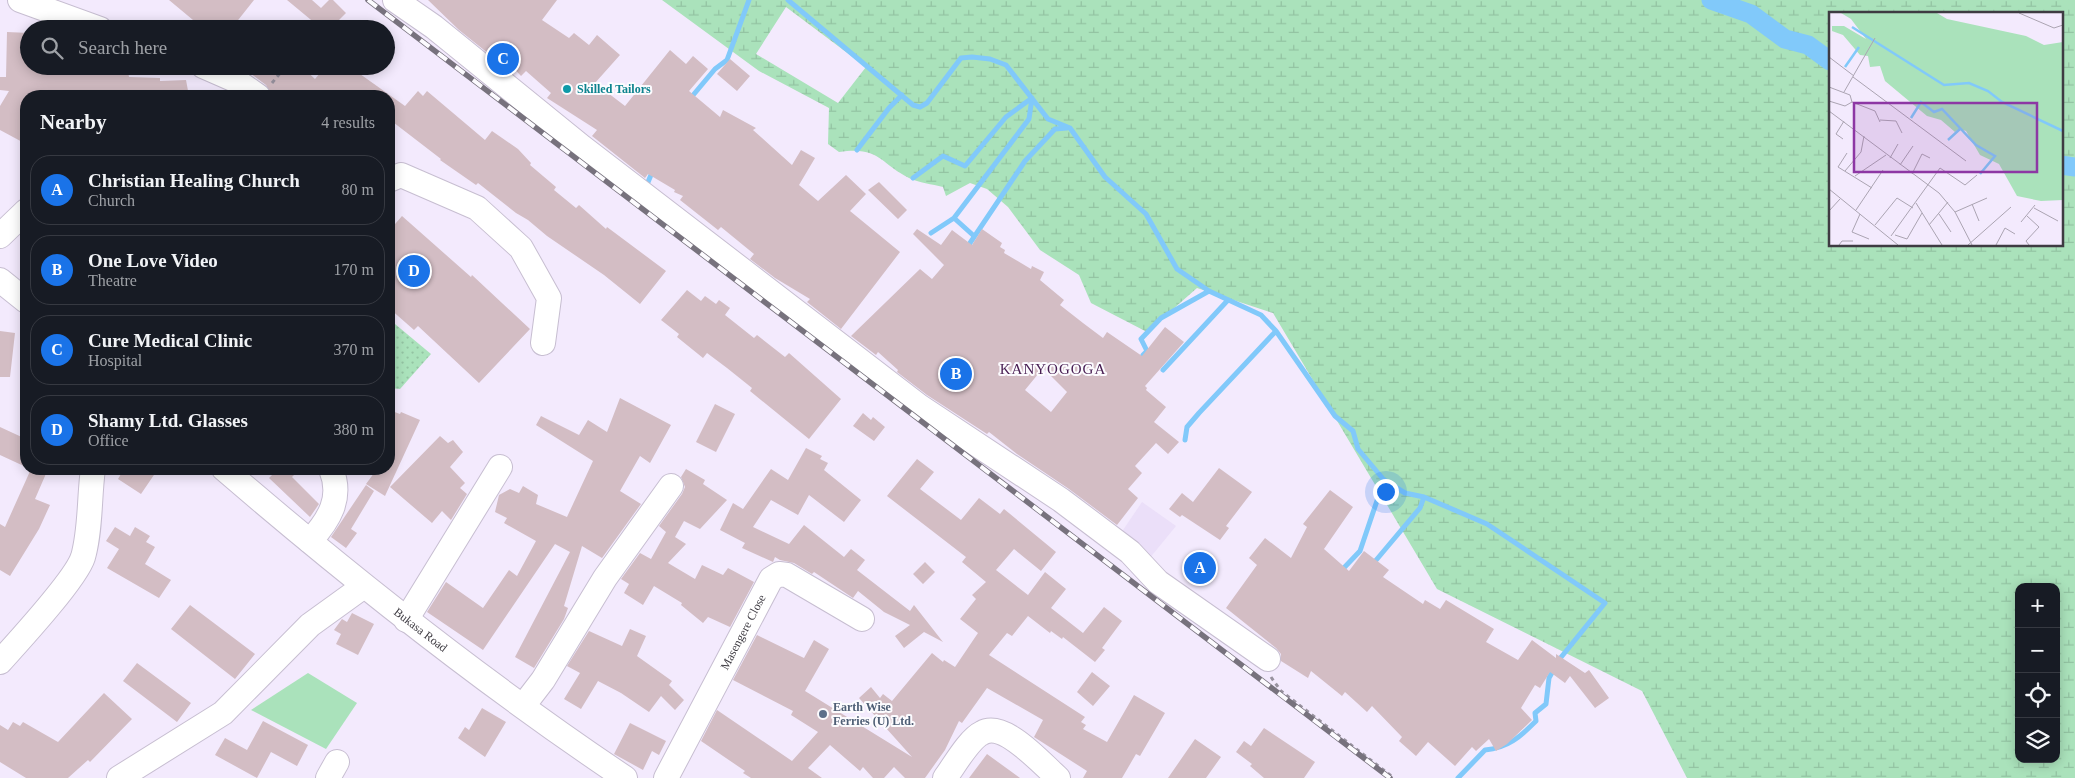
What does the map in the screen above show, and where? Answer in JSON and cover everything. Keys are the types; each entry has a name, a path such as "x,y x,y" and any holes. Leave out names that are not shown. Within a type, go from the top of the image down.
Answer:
{"street":[{"path":"20,0 75,20"},
{"path":"395,0 434,27 582,147 919,406 1061,500 1130,552 1158,582 1268,659"},
{"path":"224,75 249,90"},
{"path":"395,178 401,175 477,208 521,248 549,298 543,343"},
{"path":"0,236 20,217"},
{"path":"0,280 20,296"},
{"path":"406,620 500,467"},
{"path":"0,662 70,579 83,558 92,475"},
{"name":"Bukasa Road","path":"231,475 406,620 582,750 625,778"},
{"path":"310,541 324,525 332,511 336,487 333,475"},
{"path":"523,706 544,680 604,578 671,486"},
{"name":"Masengere Close","path":"666,778 702,707 774,575 786,575 862,619"},
{"path":"119,778 223,713 310,625 364,586"},
{"path":"945,778 973,740 981,733 991,730 1004,732 1058,778"}],"path":[{"path":"1268,659 1266,666 1270,676 1281,691 1394,778"}],"shaded area":[{"path":"1142,502 1176,526 1149,559 1119,536"}],"green space":[{"path":"662,0 2075,0 2075,778 1687,778 1642,691 1437,589 1273,313 1197,288 1147,332 1091,303 1079,275 1040,250 1008,207 987,189 970,183 946,196 943,187 909,178 878,157 863,151 839,152 828,144 829,108 759,71","holes":["786,7 866,67 838,103 756,54"]},
{"path":"395,324 431,354 400,389 395,389"},
{"path":"308,673 357,703 326,749 251,710"}],"building":[{"path":"169,0 254,0 238,20 193,20"},
{"path":"287,0 312,0 321,8 329,0 333,0 346,13 339,20 311,20"},
{"path":"428,0 557,0 542,20 569,38 574,33 589,45 597,35 620,55 595,83 625,106 670,50 686,64 693,56 708,69 689,91 720,117 723,110 756,128 753,130 792,165 801,150 815,158 799,185 818,201 846,175 866,194 850,211 900,252 841,329 807,302 810,299 775,278 750,259 754,254 721,227 718,230 680,200 683,196 648,174 645,178 592,136 597,130 547,98 551,93 526,71 521,76 507,61 504,66 459,30"},
{"path":"7,32 20,33 20,75 129,75 129,77 160,78 160,81 186,80 188,90 20,90 20,141 0,130 0,106 9,91 0,90 0,77 6,77"},
{"path":"730,59 750,76 737,91 717,74"},
{"path":"253,75 311,75 315,79 318,75 361,75 383,90 269,90 266,85"},
{"path":"418,91 423,96 427,91 485,140 492,131 518,149 531,163 530,165 556,187 554,190 576,208 579,205 606,229 607,227 666,271 640,304 604,275 547,236 478,183 476,185 395,124 395,99 405,106"},
{"path":"879,182 907,210 898,219 868,190"},
{"path":"402,216 471,277 472,275 530,329 479,383 418,326 414,330 395,313 395,224"},
{"path":"917,229 941,245 952,230 972,245 982,229 1002,243 1000,247 1005,250 1004,253 1031,269 1032,266 1044,272 1040,280 1064,300 1060,305 1103,338 1107,332 1142,356 1165,327 1184,342 1145,386 1146,390 1166,407 1154,422 1179,442 1168,454 1156,443 1135,466 1142,473 1128,489 1138,498 1117,525 989,432 987,434 927,395 897,372 898,370 878,352 876,355 851,336 920,269 932,279 944,265 913,234","holes":["1043,368 1067,392 1051,412 1025,390"]},
{"path":"687,290 701,301 705,296 716,304 719,300 730,308 725,315 754,338 757,335 785,357 789,353 841,399 809,439 750,391 752,388 707,353 703,358 677,337 679,334 661,320"},
{"path":"0,331 15,333 10,377 0,377"},
{"path":"620,398 671,425 650,463 640,456 620,491 641,504 602,558 582,546 564,606 568,608 564,619 534,668 515,657 570,552 555,544 483,650 427,612 446,582 483,608 509,570 517,576 536,541 504,523 507,518 495,512 499,495 510,489 519,493 523,486 538,495 536,504 567,517 593,461 536,425 541,416 579,435 588,420 607,432"},
{"path":"715,404 735,414 716,452 696,442"},
{"path":"395,412 400,414 401,412 420,420 395,474"},
{"path":"863,413 871,420 873,417 885,427 874,441 853,426"},
{"path":"0,427 20,436 20,464 0,455"},
{"path":"440,436 448,443 453,440 463,452 450,467 465,483 460,488 467,494 451,520 442,511 432,523 390,487"},
{"path":"806,448 822,456 820,459 828,463 824,470 861,500 844,522 809,495 798,515 771,500 753,527 789,544 804,525 844,557 851,549 865,560 857,570 910,611 914,605 943,642 924,632 904,648 895,636 910,625 884,612 858,591 853,598 814,572 812,574 794,563 775,557 773,562 742,548 745,543 720,530 733,503 743,509 771,469 788,480"},
{"path":"917,459 934,472 920,489 961,520 979,498 1000,514 1004,509 1056,552 1041,571 1014,549 996,570 1028,595 1045,572 1066,589 1051,608 1083,633 1104,607 1122,621 1102,648 1105,650 1095,662 1063,637 1062,639 1051,631 1050,633 1028,616 1012,636 1007,633 989,655 1085,717 1081,722 1086,725 1083,729 1107,742 1134,695 1165,713 1140,756 1136,754 1122,778 1083,778 1087,771 1034,737 1043,720 987,688 962,723 959,721 945,750 925,778 905,778 894,767 884,778 873,778 863,767 860,771 830,745 808,768 822,778 751,778 743,773 745,771 701,741 717,710 792,761 818,732 791,715 793,711 733,680 757,635 804,658 814,640 829,649 805,691 912,757 859,698 871,687 880,698 883,694 892,701 932,653 943,662 944,660 955,667 978,633 960,619 976,599 972,595 986,582 962,562 966,557 887,496"},
{"path":"1219,468 1252,492 1226,526 1229,528 1220,540 1182,515 1180,517 1169,509 1182,493 1193,502"},
{"path":"686,469 705,480 703,484 727,500 700,529 684,521 675,537 686,544 668,563 695,579 702,565 723,575 728,568 754,582 730,627 708,617 703,623 681,605 682,603 654,586 643,605 624,593 629,584 621,579 640,553 651,559 666,532 659,526 682,494 685,487 681,477"},
{"path":"28,475 45,475 35,499 50,505 39,529 10,576 0,570 0,524 5,527"},
{"path":"120,475 154,475 141,494 118,479"},
{"path":"272,475 294,475 292,477 319,504 310,517 269,478"},
{"path":"373,475 395,475 385,496 366,484"},
{"path":"366,485 374,491 351,529 357,533 346,548 331,537"},
{"path":"1330,490 1353,507 1324,549 1349,571 1364,551 1389,570 1383,577 1423,604 1425,600 1440,609 1446,600 1494,629 1486,642 1518,660 1532,640 1556,658 1556,654 1585,673 1589,670 1609,698 1595,708 1570,676 1565,683 1550,672 1540,688 1535,685 1521,708 1532,720 1507,744 1496,751 1489,739 1476,751 1472,747 1455,766 1428,742 1416,756 1399,741 1402,737 1372,706 1367,712 1345,692 1342,696 1311,671 1308,678 1281,661 1281,654 1276,648 1226,608 1257,565 1249,558 1265,538 1291,558 1307,527 1303,524"},
{"path":"115,527 130,536 135,527 150,536 146,542 155,547 145,564 171,580 159,598 107,568 119,549 106,541"},
{"path":"925,562 935,572 923,584 913,574"},
{"path":"190,605 255,654 235,679 171,629"},
{"path":"352,613 374,624 358,655 336,644 341,634 334,630 342,619 347,622"},
{"path":"630,629 646,636 637,656 672,681 669,685 684,700 675,710 661,696 649,712 621,693 598,681 581,709 564,699 580,673 567,666 589,631 622,646"},
{"path":"137,663 191,703 177,722 123,681"},
{"path":"1092,672 1110,686 1093,706 1077,692"},
{"path":"104,693 132,719 90,762 88,760 68,778 26,778 0,762 0,725 8,730 13,722 20,726 23,722 58,742"},
{"path":"482,708 506,722 485,757 458,738 465,727 469,730"},
{"path":"263,721 308,745 297,766 271,752 257,778 215,755 225,738 247,750"},
{"path":"630,723 666,741 659,755 652,751 643,770 614,754"},
{"path":"1264,728 1315,762 1304,778 1264,778 1250,766 1252,764 1236,752 1244,741 1251,746"},
{"path":"1195,739 1221,757 1206,778 1168,778"},
{"path":"987,754 1020,778 969,778"}],"waterway":[{"path":"689,100 715,69 727,60 749,0"},
{"path":"788,0 913,105 920,107 927,103 961,58 990,59 1006,65 1048,119 1070,128 1105,177 1146,214 1177,269 1209,291 1261,315 1276,331 1335,416 1353,431 1358,449 1384,480 1405,493 1424,497 1487,524 1605,603 1558,661"},
{"path":"1711,0 1751,14 1785,39 1808,45 1829,60"},
{"path":"857,150 889,108 902,95"},
{"path":"913,178 943,156 965,166 1006,117 1032,98"},
{"path":"931,233 954,218 1029,119 1032,98"},
{"path":"966,249 1025,161 1055,129 1067,128"},
{"path":"2062,165 2075,167"},
{"path":"646,187 653,170"},
{"path":"954,218 974,236"},
{"path":"1143,355 1147,351 1141,339 1161,318 1209,291"},
{"path":"1163,370 1228,300"},
{"path":"1185,440 1187,427 1276,331"},
{"path":"1340,572 1360,551 1384,480"},
{"path":"1372,565 1420,508 1424,497"},
{"path":"1458,778 1485,750 1500,747 1513,741 1536,721 1535,713 1546,704 1549,678 1554,669"}],"railway":[{"path":"368,0 394,20"},
{"path":"395,21 1390,778"}],"place":[{"name":"Cure Medical Clinic","path":"503,59"},
{"name":"Skilled Tailors","path":"567,89"},
{"name":"Shamy Ltd. Glasses","path":"414,271"},
{"name":"One Love Video","path":"956,374"},
{"name":"Christian Healing Church","path":"1200,568"},
{"name":"Earth Wise Ferries (U) Ltd.","path":"823,714"}],"district":[{"name":"KANYOGOGA","path":"1053,369"}]}
